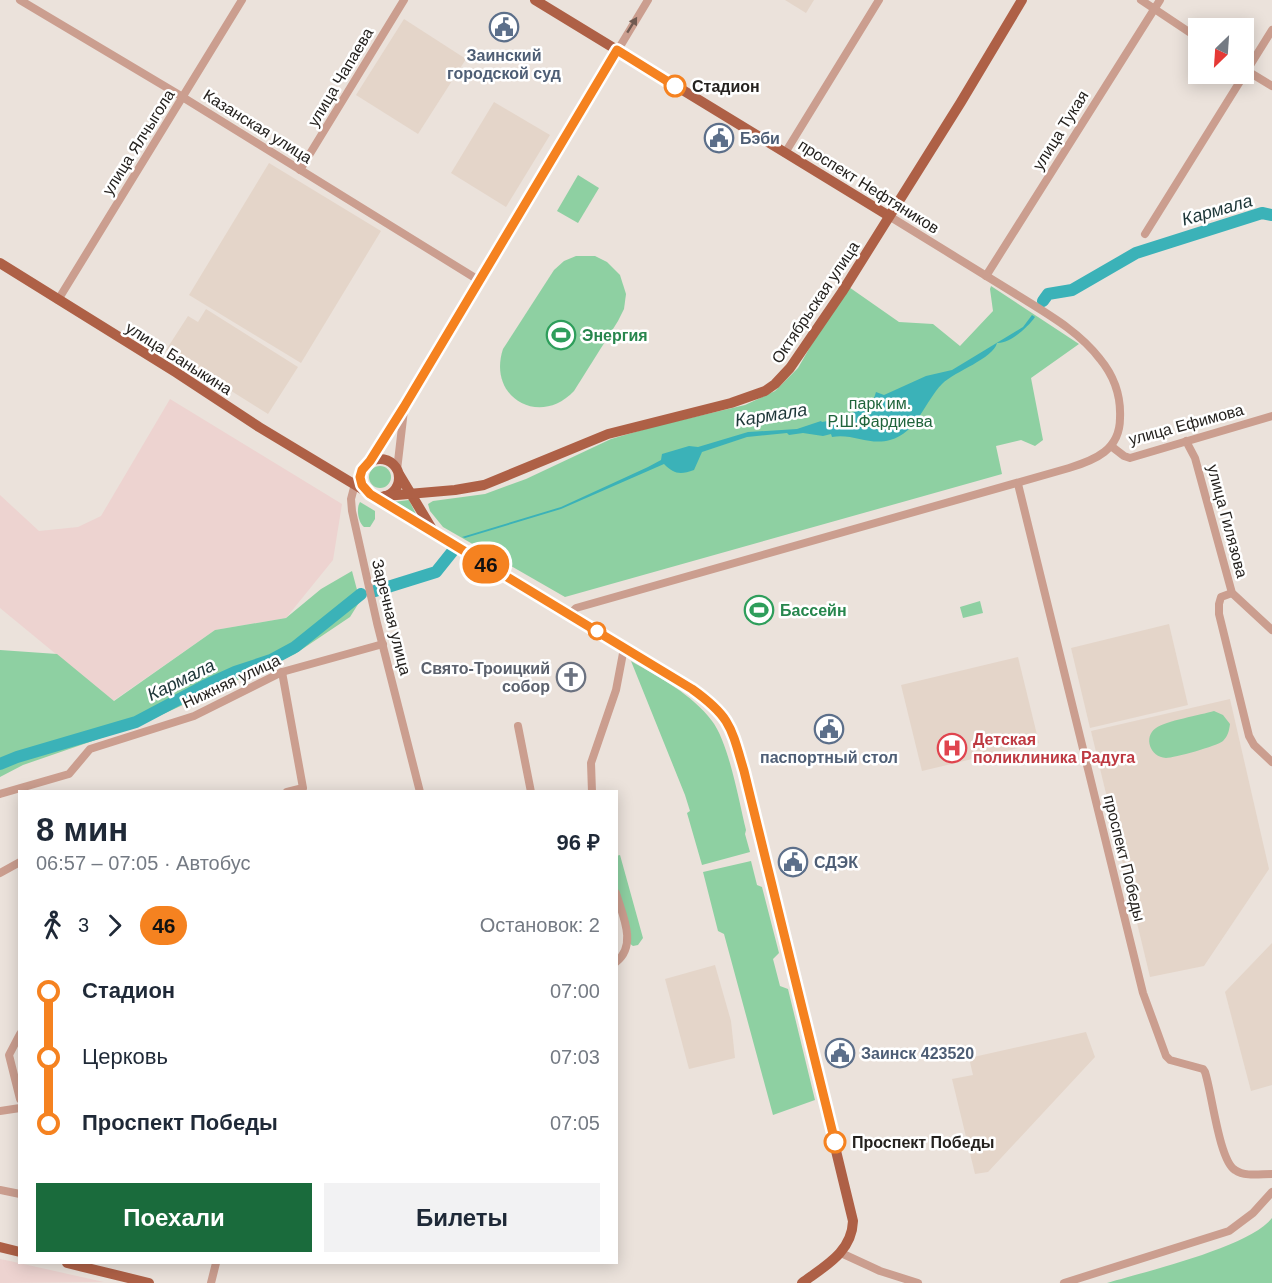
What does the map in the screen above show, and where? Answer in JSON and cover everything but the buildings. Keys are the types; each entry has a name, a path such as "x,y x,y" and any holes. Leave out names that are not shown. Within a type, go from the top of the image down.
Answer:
{"main road":[{"name":"проспект Нефтяников","path":"535,0 889,216"},
{"name":"Октябрьская улица","path":"385,496 484,485 608,434 730,403 765,391 775,384 787,372 842,292 1022,0"},
{"name":"улица Баныкина","path":"0,263 260,428 370,494"},
{"path":"434,532 393,464 378,459 364,466 361,473 362,485 370,494 706,699 718,709 731,728 744,771 852,1211 852,1234 841,1253 802,1283"},
{"path":"370,494 385,496 392,492 397,486 398,472"},
{"path":"343,476 361,473"},
{"path":"0,1247 18,1252"},
{"path":"71,1264 149,1283"}],"street":[{"name":"Казанская улица","path":"20,0 480,280"},
{"name":"улица Ялчыгола","path":"58,300 243,0"},
{"name":"улица Чапаева","path":"300,170 405,0"},
{"path":"370,461 648,0"},
{"path":"785,153 879,0"},
{"path":"1141,0 1157,4 1188,30"},
{"name":"улица Тукая","path":"986,276 1157,4"},
{"path":"1254,57 1272,30"},
{"path":"1254,75 1272,86"},
{"path":"1145,234 1236,84"},
{"name":"проспект Нефтяников","path":"889,216 1053,317 1093,350 1116,386 1119,400 1120,424 1112,446"},
{"path":"398,472 404,407"},
{"name":"улица Ефимова","path":"1112,446 1130,458 1272,416"},
{"name":"улица Гилязова","path":"1186,441 1195,458 1232,593 1272,630"},
{"path":"570,614 576,608 665,582 1018,484 1091,461 1112,446"},
{"name":"Заречная улица","path":"355,484 351,499 352,511 371,601 417,790"},
{"name":"проспект Победы","path":"1018,484 1143,993 1166,1056 1170,1060 1203,1069 1205,1072 1224,1154 1231,1167 1244,1174 1272,1174"},
{"path":"1232,593 1222,596 1219,604 1220,614 1249,736 1254,745 1272,762"},
{"name":"Нижняя улица","path":"0,794 69,774 90,749 194,716 282,672 383,644"},
{"path":"592,790 591,763 616,690 624,648"},
{"path":"282,672 303,788 295,790"},
{"path":"518,726 531,790"},
{"path":"0,873 18,863"},
{"path":"618,900 628,940 624,955 618,960"},
{"path":"18,1038 9,1055 18,1091"},
{"path":"0,1111 18,1108"},
{"path":"0,1190 18,1194"},
{"path":"1064,1283 1228,1231 1253,1213 1272,1192"},
{"path":"841,1253 880,1271 918,1283"},
{"path":"211,1283 216,1264"}],"shaded area":[{"path":"785,0 814,0 806,13"},
{"path":"404,19 466,59 418,134 356,95"},
{"path":"494,102 550,135 506,207 451,173"},
{"path":"269,163 381,231 301,363 189,295"},
{"path":"206,309 298,367 268,414 166,350 188,316 198,322"},
{"path":"170,399 342,504 333,560 286,618 215,630 113,701 0,608 0,495 39,531 78,527 101,516"},
{"path":"1169,624 1188,705 1090,728 1071,648"},
{"path":"1018,657 1039,743 922,771 901,685"},
{"path":"1230,699 1269,869 1204,966 1150,977 1091,731"},
{"path":"1272,943 1272,1085 1251,1091 1225,992"},
{"path":"715,965 731,1021 735,1058 689,1069 665,979"},
{"path":"1086,1032 1095,1057 988,1172 975,1174 952,1079 973,1075 969,1058"},
{"path":"0,1259 104,1282 0,1283"}],"green space":[{"path":"578,175 599,188 578,223 557,211"},
{"name":"Энергия","path":"576,256 595,256 607,262 620,275 626,294 624,309 574,391 560,402 546,407 532,407 519,402 509,393 502,381 500,366 503,349 554,270 564,261"},
{"name":"парк им. Р.Ш.Фардиева","path":"846,285 899,322 933,324 960,346 993,311 991,286 1079,344 1031,378 1043,440 1035,446 1021,440 996,446 1002,474 565,597 443,527 430,511 428,504 433,501 485,494 526,479 611,439 745,405 775,391 798,368"},
{"path":"380,466 388,469 391,477 388,485 380,488 372,485 369,477 372,469"},
{"path":"409,500 418,518 393,502"},
{"path":"360,502 375,511 375,519 370,527 364,527 360,522 358,511"},
{"path":"352,571 360,601 350,617 295,654 139,725 23,765 0,777 0,650 57,654 114,701 215,630 286,618 321,589"},
{"path":"980,601 983,613 963,618 960,607"},
{"path":"631,661 685,695 712,721 724,743 737,789 750,852 702,865 687,813 690,811 685,795"},
{"path":"1214,711 1223,715 1230,724 1223,741 1204,749 1166,758 1160,757 1152,750 1149,741 1156,728"},
{"path":"620,855 643,938 638,945 633,946 629,943 618,891 618,856"},
{"path":"751,861 757,885 762,887 779,953 773,959 780,986 788,989 815,1100 773,1115 724,934 718,931 703,872"},
{"path":"1272,1218 1272,1283 1107,1283 1220,1248 1260,1229"}],"water":[{"path":"1032,315 1035,317 1018,334 1007,341 997,343 994,349 981,360 942,384 914,424 907,431 890,440 875,442 839,436 832,437 831,434 823,436 803,433 747,437 702,452 694,470 678,473 664,464 561,509 462,537 561,507 648,467 661,460 662,454 689,446 698,447 748,432 797,429 821,421 838,419 872,404 876,392 884,395 926,376 952,370 1023,327"}],"waterway":[{"name":"Кармала","path":"1043,301 1048,294 1072,290 1136,253 1262,213 1272,215"},
{"name":"Кармала","path":"375,591 436,572 452,552"},
{"name":"Кармала","path":"0,764 136,722 204,686 235,672 271,660 295,647 361,594"}],"bus line":[{"name":"46","path":"675,86 617,50 404,407 362,470 360,477 364,489 370,494 692,689 718,709 727,720 744,771 835,1142"}],"place":[{"name":"Заинский городской суд","path":"504,27"},
{"name":"Стадион","path":"675,86"},
{"name":"Бэби","path":"719,138"},
{"name":"Энергия","path":"561,335"},
{"name":"Бассейн","path":"759,610"},
{"name":"Свято-Троицкий собор","path":"571,677"},
{"name":"паспортный стол","path":"829,729"},
{"name":"Детская поликлиника Радуга","path":"952,748"},
{"name":"СДЭК","path":"793,862"},
{"name":"Заинск 423520","path":"840,1053"},
{"name":"Проспект Победы","path":"835,1142"}]}
